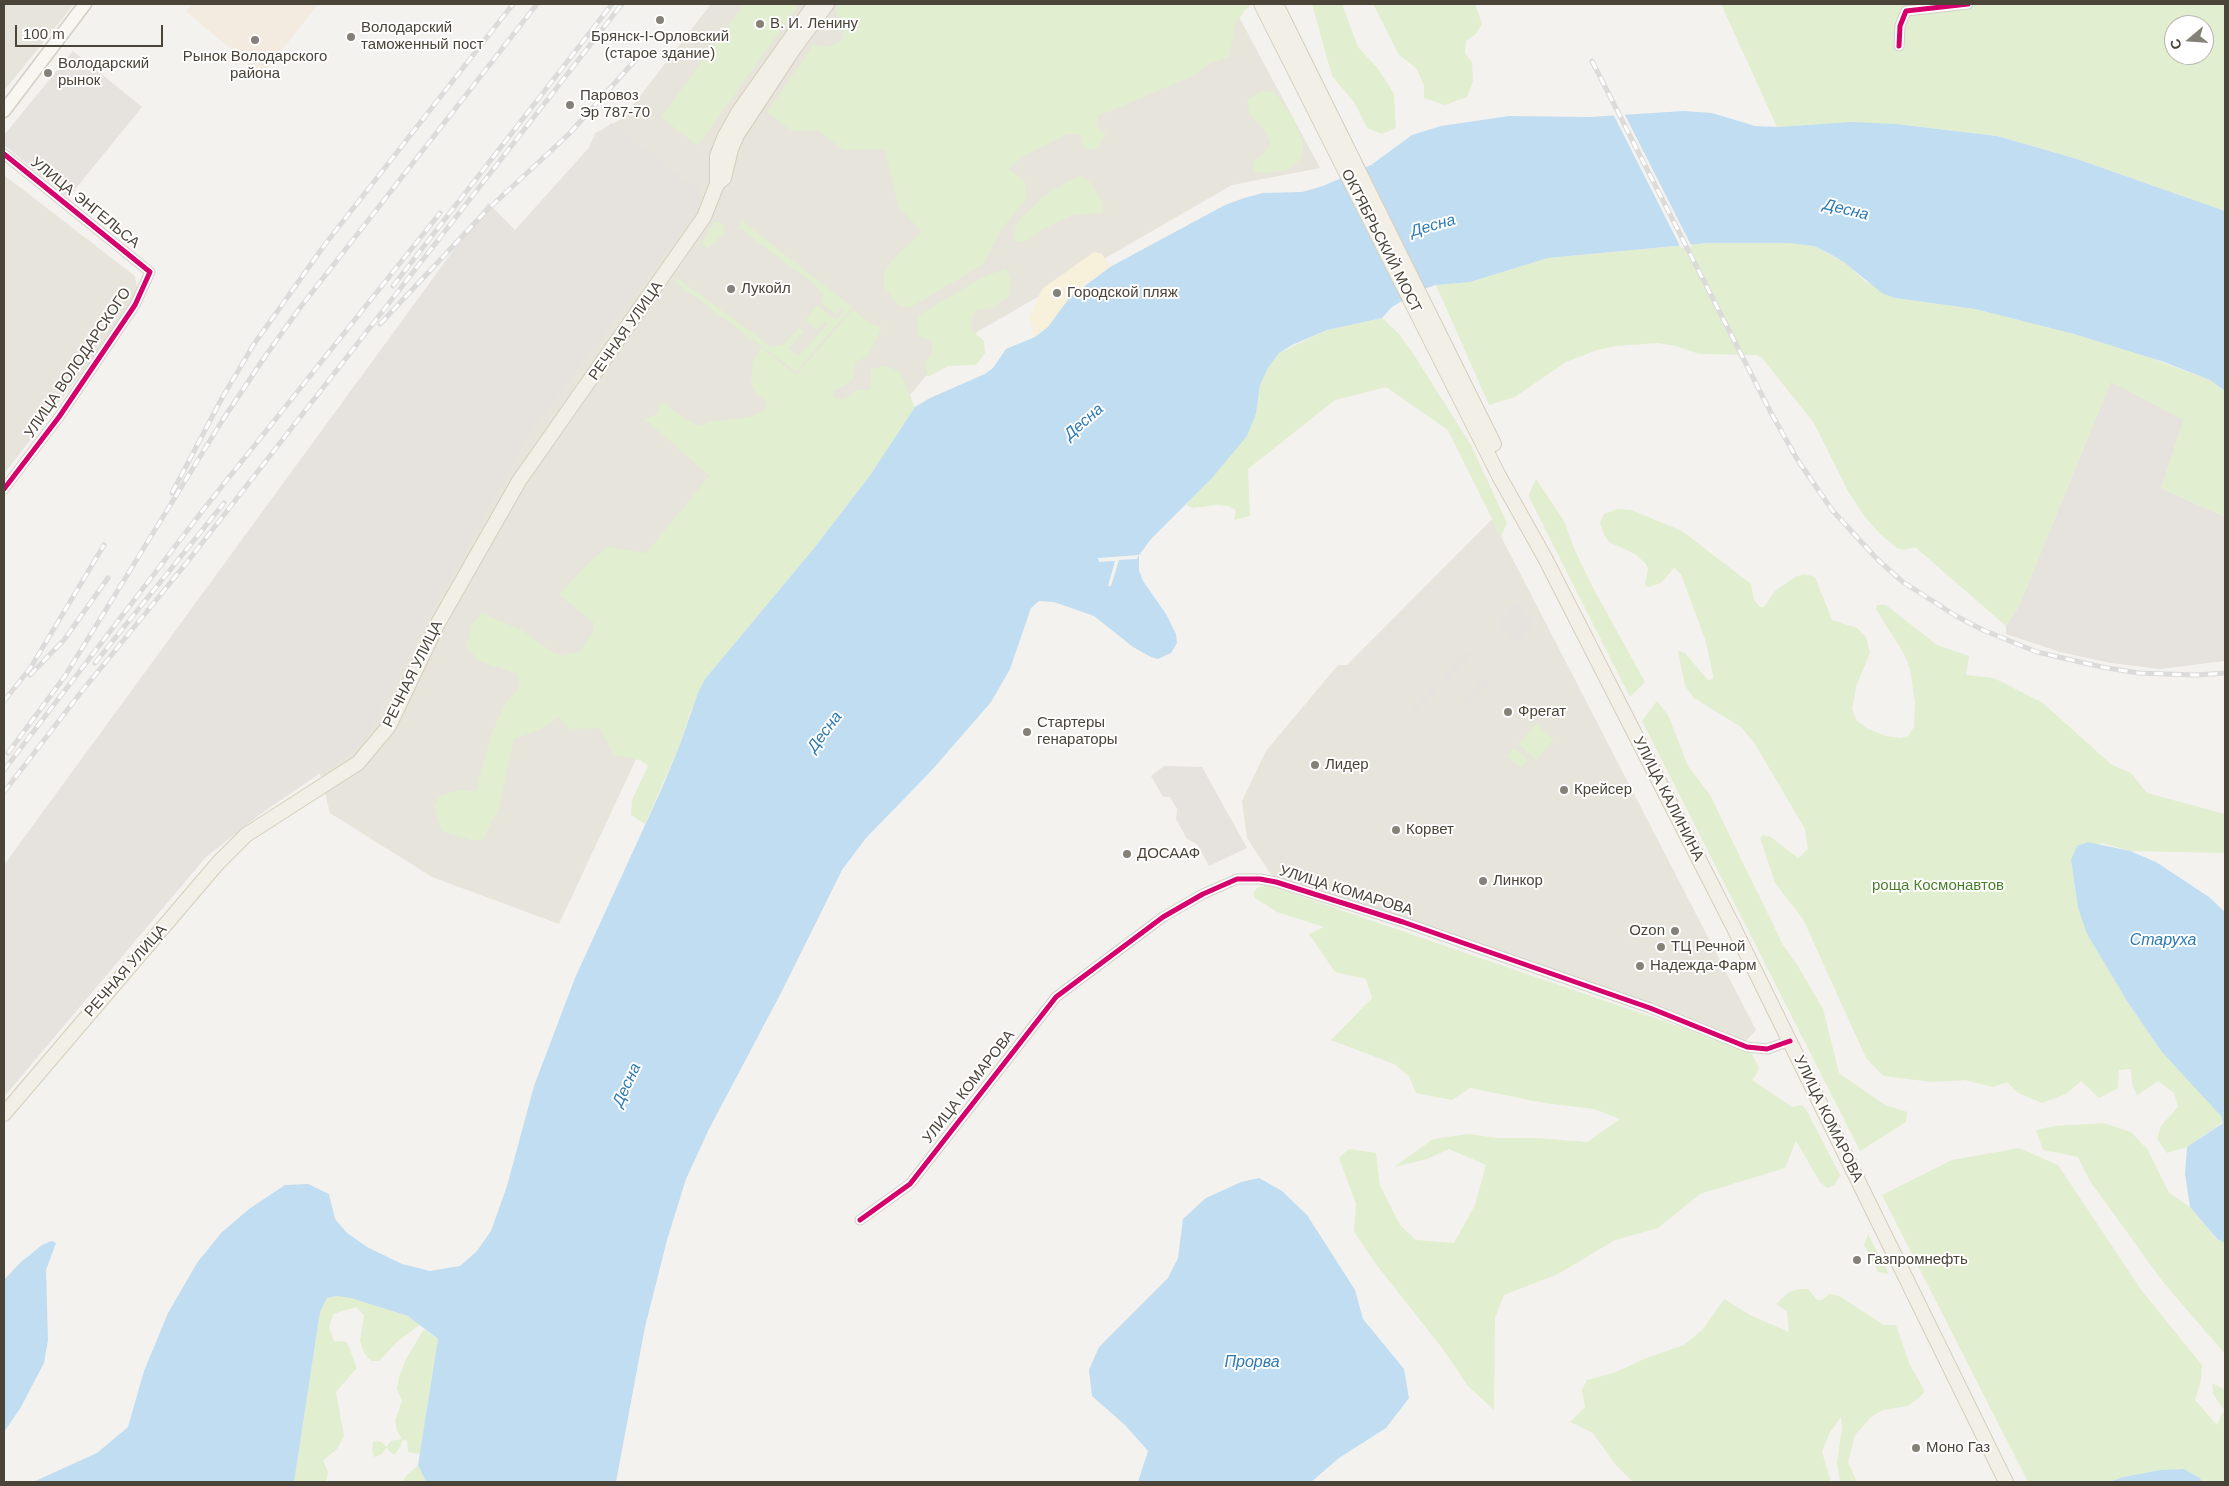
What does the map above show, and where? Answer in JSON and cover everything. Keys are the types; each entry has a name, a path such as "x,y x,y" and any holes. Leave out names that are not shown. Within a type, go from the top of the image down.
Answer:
{"main road":[{"path":"4,111 85,4"},
{"name":"РЕЧНАЯ УЛИЦА","path":"4,1114 218,863 246,835 358,763 385,732 436,625 519,481 683,250 704,217 717,184 717,156 724,138 739,111 815,4"},
{"name":"РЕЧНАЯ УЛИЦА","path":"717,184 724,178 731,149 737,135 795,47 827,4"},
{"name":"ОКТЯБРЬСКИЙ МОСТ","path":"1266,5 1503,474"},
{"name":"УЛИЦА КАЛИНИНА","path":"1503,474 1790,1041"},
{"name":"УЛИЦА КОМАРОВА","path":"1790,1041 2006,1482"}],"street":[{"path":"1899,46 1900,26 1906,10 1968,4"},
{"name":"УЛИЦА ЭНГЕЛЬСА","path":"4,154 150,272"},
{"name":"УЛИЦА ВОЛОДАРСКОГО","path":"4,489 59,417 135,305 150,272"},
{"name":"УЛИЦА КОМАРОВА","path":"860,1220 910,1184 1056,997 1163,917 1203,894 1237,879 1260,879 1276,882 1403,922 1650,1008 1747,1047 1767,1049 1790,1041"}],"shaded area":[{"path":"4,4 74,4 4,91"},
{"name":"Рынок Володарского района","path":"192,4 318,4 262,76 186,11"},
{"path":"711,4 1232,4 1320,168 1232,185 951,347 681,663 559,924 432,877 330,813 314,750 381,661 595,133 623,118"},
{"path":"73,51 142,107 68,198 4,145 4,135"},
{"path":"611,123 688,183 698,183 701,189 700,201 696,212 534,427 436,602 363,744 259,815 205,858 4,1097 4,865 488,203 515,230"},
{"path":"4,175 135,276 138,293 84,370 4,474"},
{"path":"2111,381 2184,420 2161,488 2225,517 2225,661 2160,669 2111,663 2060,652 2006,634 2006,626 2019,606"},
{"path":"1492,519 1756,1030 1744,1043 1276,882 1247,838 1242,801 1266,751 1338,665 1347,665"},
{"path":"1516,602 1537,623 1516,644 1495,623"},
{"path":"1466,651 1471,656 1448,681 1443,677"},
{"path":"1484,678 1488,682 1468,705 1463,701"},
{"path":"1433,687 1437,691 1415,714 1412,710"},
{"path":"1164,766 1202,767 1247,848 1209,866 1197,844 1187,839 1176,819 1177,809 1170,797 1163,797 1151,776"}],"green space":[{"path":"744,4 799,4 698,146 661,117"},
{"path":"837,4 1248,4 1250,7 1245,10 1236,23 1229,57 1211,63 1193,76 1098,116 1096,126 1106,133 1098,148 1084,150 1080,134 1065,135 1022,157 1009,169 1025,181 1027,198 1000,231 984,264 911,307 899,306 884,286 884,274 892,260 922,232 898,206 885,149 844,150 817,130 792,131 767,112 813,45 828,47 842,40 844,32 836,12"},
{"path":"1312,4 1342,4 1358,47 1379,70 1394,94 1396,128 1382,134 1367,128 1354,102 1332,76"},
{"path":"1373,4 1475,4 1482,24 1476,34 1466,41 1465,53 1472,62 1473,81 1467,97 1445,105 1424,98 1424,85 1416,68 1399,55"},
{"path":"1721,4 2225,4 2225,211 2077,159 1997,136 1896,124 1777,127"},
{"path":"1263,91 1275,92 1294,119 1302,140 1303,157 1290,169 1269,173 1253,172 1252,163 1263,154 1270,144 1265,131 1250,115 1247,99"},
{"path":"1081,176 1092,184 1103,204 1103,213 1073,215 1047,227 1028,240 1016,242 1013,235 1018,222 1027,212 1042,198 1068,181"},
{"path":"742,221 852,307 796,372 674,281 677,278 772,347 784,344 799,327 803,332 789,349 798,356 828,324 825,321 817,330 805,320 817,305 836,320 844,311 841,308 836,314 820,302 824,296 814,284 738,227"},
{"path":"720,222 725,226 723,234 708,248 701,244 714,223"},
{"path":"1707,243 1788,243 1814,246 1845,263 1865,281 1895,298 1975,309 2074,334 2131,351 2210,380 2225,391 2225,517 2161,488 2183,420 2111,382 2019,606 2006,626 1915,547 1903,550 1897,548 1880,534 1865,517 1848,491 1814,423 1762,358 1756,355 1699,354 1676,346 1658,343 1616,346 1597,350 1566,362 1515,397 1489,405 1436,285 1470,282 1548,258"},
{"path":"1006,269 1011,281 1008,297 989,309 979,309 973,315 971,329 984,341 985,353 976,365 948,366 928,377 924,364 932,353 932,342 918,335 916,326 919,315 983,277"},
{"path":"853,309 869,323 882,327 868,356 855,362 853,380 832,392 835,398 844,399 856,390 870,390 871,369 886,366 900,372 915,407 871,474 815,547 705,679 690,713 679,747 645,824 631,815 632,800 648,766 640,760 614,755 600,728 569,729 559,717 542,729 514,739 499,807 483,840 470,840 442,831 434,805 440,796 459,790 476,791 492,732 505,704 520,686 516,673 479,661 466,646 472,624 482,613 523,631 548,649 562,656 581,651 593,631 594,623 559,595 588,563 608,547 646,553 709,476 645,419 657,414 661,401 698,426 709,422 750,417 765,410 766,401 755,392 751,383 753,361 761,347 796,375"},
{"path":"1382,318 1400,335 1471,445 1507,523 1501,537 1448,430 1386,387 1335,400 1248,469 1250,516 1234,520 1236,510 1228,506 1216,505 1193,508 1186,505 1247,436 1256,414 1260,385 1268,368 1279,353 1327,330"},
{"path":"1536,479 1564,521 1592,586 1645,682 1630,697 1530,499 1529,494"},
{"name":"роща Космонавтов","path":"1617,509 1631,510 1682,531 1751,584 1754,600 1760,607 1764,607 1775,591 1795,577 1804,574 1815,577 1832,620 1857,628 1866,637 1870,653 1857,684 1852,708 1856,720 1866,728 1886,736 1900,738 1908,736 1914,727 1915,703 1910,669 1904,654 1876,609 1877,605 1886,605 1937,645 1969,656 1966,675 1994,678 2043,703 2112,765 2131,773 2147,793 2225,814 2225,853 2130,851 2102,843 2071,860 2078,908 2087,934 2127,1001 2161,1051 2211,1103 2221,1116 2223,1122 2187,1147 2167,1153 2157,1139 2161,1126 2178,1107 2174,1093 2158,1081 2137,1095 2132,1084 2131,1069 2119,1070 2118,1088 2099,1098 2081,1081 2066,1094 2042,1103 2018,1093 2007,1082 1993,1087 1965,1080 1932,1082 1883,1076 1866,1058 1803,919 1775,883 1760,838 1763,835 1771,837 1798,858 1808,849 1805,829 1755,744 1741,727 1694,698 1685,686 1678,651 1685,653 1708,680 1713,679 1713,675 1706,642 1681,574 1674,568 1661,583 1648,587 1645,584 1648,569 1646,564 1635,554 1609,542 1604,534 1600,523 1604,514"},
{"path":"1657,701 1668,715 1688,766 1710,795 1783,945 1798,966 1823,1009 1839,1073 1885,1105 1907,1112 1906,1122 1860,1151 1642,721"},
{"path":"1536,724 1554,740 1536,760 1518,744"},
{"path":"1514,748 1528,760 1521,768 1507,756"},
{"path":"1268,885 1684,1028 1752,1054 1759,1067 1757,1074 1752,1080 1792,1107 1802,1105 1807,1111 1840,1175 1835,1185 1827,1188 1820,1182 1796,1141 1785,1168 1700,1194 1658,1228 1615,1240 1558,1274 1504,1295 1495,1318 1494,1410 1468,1386 1442,1348 1376,1264 1354,1232 1356,1204 1339,1158 1349,1149 1376,1153 1380,1185 1400,1225 1416,1240 1454,1243 1475,1205 1486,1165 1449,1149 1427,1159 1394,1167 1433,1139 1469,1134 1497,1138 1536,1138 1587,1142 1620,1119 1594,1109 1544,1103 1470,1088 1452,1100 1416,1093 1409,1076 1394,1064 1331,1040 1372,998 1366,979 1335,972 1309,934 1324,927 1277,912 1255,898 1253,893 1258,887"},
{"path":"2104,1123 2131,1132 2148,1150 2169,1193 2190,1207 2216,1239 2225,1243 2225,1354 2163,1282 2090,1181 2078,1157 2043,1150 2036,1130 2054,1126"},
{"path":"2019,1148 2058,1165 2142,1291 2202,1365 2201,1380 2195,1400 2217,1425 2224,1410 2213,1394 2212,1383 2225,1390 2225,1482 2202,1482 2200,1478 2184,1469 2160,1470 2123,1477 2109,1482 2028,1482 1882,1195 1952,1160"},
{"path":"1868,1234 1888,1274 1878,1272 1864,1245"},
{"path":"1808,1289 1817,1300 1822,1300 1829,1294 1839,1296 1884,1325 1896,1325 1910,1365 1923,1388 1924,1392 1918,1399 1907,1406 1883,1410 1871,1417 1855,1435 1848,1462 1857,1482 1840,1482 1837,1463 1842,1427 1841,1417 1830,1432 1822,1452 1831,1482 1633,1482 1615,1464 1593,1433 1570,1422 1585,1407 1582,1390 1587,1380 1614,1373 1644,1359 1684,1345 1703,1329 1724,1299 1750,1315 1789,1332 1787,1311 1776,1304 1789,1292"},
{"path":"337,1296 351,1297 408,1316 421,1324 398,1341 379,1361 371,1361 364,1353 360,1341 364,1315 356,1307 333,1314 329,1327 334,1341 347,1342 357,1368 336,1392 344,1436 337,1449 323,1460 328,1472 326,1482 294,1482 320,1311 327,1298"},
{"path":"424,1329 438,1339 420,1454 408,1452 407,1441 403,1439 394,1455 386,1448 382,1454 374,1457 372,1451 373,1441 382,1442 386,1447 391,1441 402,1439 397,1431 395,1421 402,1401 397,1389 399,1377 406,1359"},
{"path":"418,1465 426,1482 402,1482 406,1476"}],"sand":[{"name":"Городской пляж","path":"1094,252 1102,254 1110,267 1085,284 1048,327 1035,337 1029,319 1042,289"}],"water":[{"name":"Десна","path":"1684,111 1712,113 1755,126 1777,127 1852,122 1896,124 1997,136 2077,159 2225,211 2225,391 2210,380 2164,362 2074,334 1975,309 1895,298 1882,293 1845,263 1830,254 1814,246 1788,243 1707,243 1548,258 1470,282 1436,285 1420,290 1392,307 1382,318 1327,330 1292,345 1279,353 1268,368 1260,385 1256,414 1247,436 1212,478 1151,539 1139,555 1139,570 1143,581 1166,614 1176,634 1177,643 1171,653 1158,659 1151,657 1133,647 1094,616 1054,602 1039,601 1031,608 1010,669 991,702 932,770 866,838 842,870 783,989 709,1129 686,1179 667,1240 645,1327 616,1482 426,1482 418,1465 438,1339 408,1316 351,1298 337,1296 327,1298 320,1312 294,1482 33,1482 97,1453 128,1427 144,1371 168,1313 197,1263 221,1233 249,1209 285,1185 308,1184 329,1194 335,1219 347,1233 367,1247 402,1264 430,1271 460,1266 477,1251 491,1231 507,1186 534,1086 575,978 662,788 705,679 815,547 871,474 915,407 930,398 985,374 993,368 1006,349 1035,337 1048,327 1070,297 1110,267 1225,205 1263,193 1302,192 1323,186 1371,165 1412,135 1441,126 1509,116 1590,117"},
{"name":"Старуха","path":"2088,842 2130,851 2156,862 2209,897 2225,912 2225,1243 2217,1239 2190,1207 2185,1174 2187,1147 2223,1123 2221,1116 2161,1051 2127,1001 2087,934 2078,908 2071,860 2077,846"},
{"name":"Прорва","path":"1259,1178 1282,1191 1307,1215 1355,1290 1363,1319 1404,1369 1409,1398 1386,1428 1339,1458 1311,1482 1138,1482 1148,1451 1125,1425 1092,1396 1089,1370 1099,1347 1168,1278 1178,1258 1183,1219 1206,1198 1241,1182"},
{"path":"51,1241 56,1243 46,1270 48,1340 44,1363 21,1407 4,1432 4,1280 21,1262 42,1245"},
{"path":"2184,1469 2200,1478 2202,1482 2109,1482 2123,1477 2160,1470"}],"pier":[{"path":"1624,113 1692,247 1681,248 1613,114"},
{"path":"1139,555 1137,559 1119,560 1111,586 1108,586 1115,561 1099,562 1098,558"}],"railway":[{"path":"172,493 222,398 254,344 326,243 513,4"},
{"path":"8,753 65,676 222,421 264,358 299,309 537,4"},
{"path":"393,286 612,4"},
{"path":"4,792 78,696 188,561 622,4"},
{"path":"380,324 486,211 569,134 639,56"},
{"path":"1592,61 1770,411 1797,459 1832,510 1878,560 1903,582 1956,616 1983,630 2037,652 2138,673 2196,675 2225,673"},
{"path":"4,770 203,510 440,213"},
{"path":"95,663 224,503"},
{"path":"4,701 31,667 104,545"},
{"path":"30,675 64,640 108,578"}],"cycle path":[{"path":"1899,46 1900,26 1906,11 1968,4"},
{"path":"4,154 150,272 135,305 59,417 4,489"},
{"path":"860,1220 910,1184 1056,997 1163,917 1203,894 1237,879 1260,879 1276,882 1403,922 1650,1008 1747,1047 1767,1049 1790,1041"}],"place":[{"name":"Брянск-I-Орловский (старое здание)","path":"660,20"},
{"name":"В. И. Ленину","path":"760,24"},
{"name":"Володарский таможенный пост","path":"351,37"},
{"name":"Рынок Володарского района","path":"255,40"},
{"name":"Володарский рынок","path":"48,73"},
{"name":"Паровоз Эр 787-70","path":"570,105"},
{"name":"Лукойл","path":"731,289"},
{"name":"Городской пляж","path":"1057,293"},
{"name":"Фрегат","path":"1508,712"},
{"name":"Стартеры генараторы","path":"1027,732"},
{"name":"Лидер","path":"1315,765"},
{"name":"Крейсер","path":"1564,790"},
{"name":"Корвет","path":"1396,830"},
{"name":"ДОСААФ","path":"1127,854"},
{"name":"Линкор","path":"1483,881"},
{"name":"Ozon","path":"1675,931"},
{"name":"ТЦ Речной","path":"1661,947"},
{"name":"Надежда-Фарм","path":"1640,966"},
{"name":"Газпромнефть","path":"1857,1260"},
{"name":"Моно Газ","path":"1916,1448"}]}
